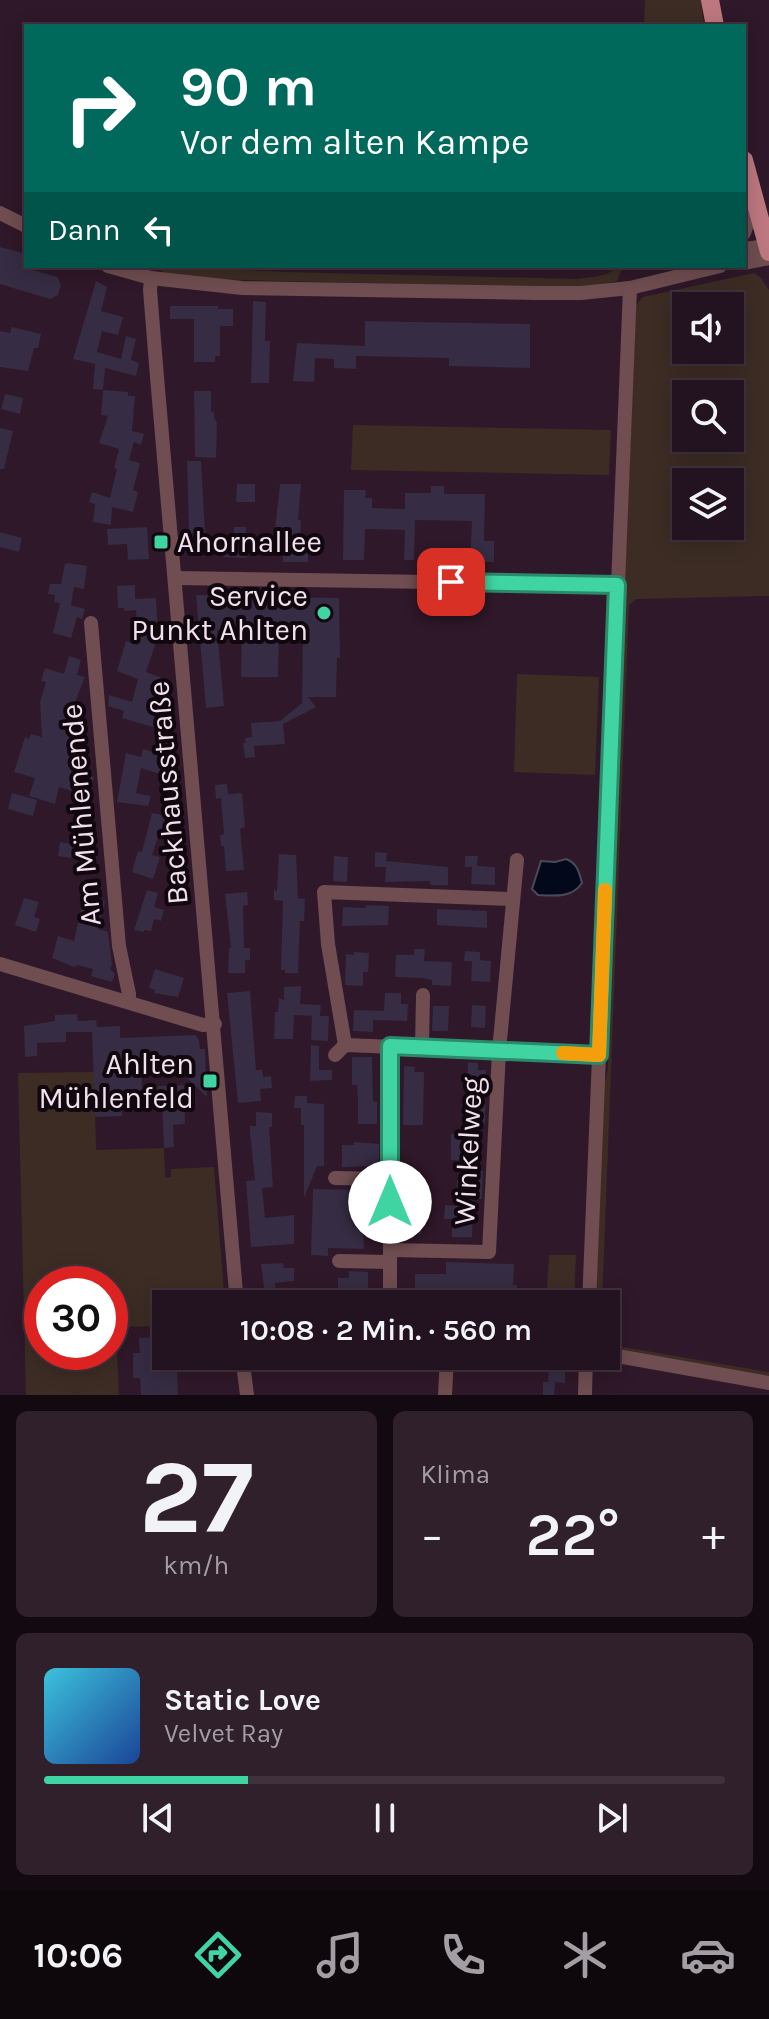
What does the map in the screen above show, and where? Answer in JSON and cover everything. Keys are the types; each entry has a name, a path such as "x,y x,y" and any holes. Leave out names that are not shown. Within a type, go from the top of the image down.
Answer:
{"main road":[{"path":"710,0 715,24"},
{"path":"746,167 768,252"}],"street":[{"path":"746,227 755,201"},
{"path":"0,213 24,225"},
{"path":"746,249 768,252"},
{"path":"746,262 768,252"},
{"path":"115,268 151,278 257,289 581,293 630,288 702,268"},
{"name":"Backhausstraße","path":"151,278 150,302 236,1290"},
{"path":"590,1290 630,288"},
{"path":"175,578 617,585"},
{"name":"Am Mühlenende","path":"91,623 119,946 129,1002"},
{"path":"499,1051 517,860"},
{"path":"513,899 324,892 340,1050 390,1046 599,1055"},
{"path":"0,964 203,1025 215,1024"},
{"path":"422,1047 423,995"},
{"path":"390,1046 390,1290"},
{"name":"Winkelweg","path":"390,1256 489,1252 499,1051"},
{"path":"335,1178 390,1179"},
{"path":"339,1261 390,1256"},
{"path":"620,1356 769,1383"},
{"path":"244,1370 247,1395"},
{"path":"445,1395 446,1370"},
{"path":"585,1395 586,1370"}],"shaded area":[{"path":"645,0 701,0 704,24 644,24"},
{"path":"158,268 576,279 622,268 617,281 593,286 526,287 205,279 164,273"},
{"path":"754,273 769,290 769,596 636,599 629,605 603,1290 596,1290 604,1083 608,1065 606,1045 636,305 643,297"},
{"path":"353,425 611,430 609,475 351,470"},
{"path":"517,674 599,677 595,775 514,772"},
{"path":"94,1072 96,1150 164,1148 165,1178 171,1177 171,1169 214,1167 224,1290 152,1290 152,1326 128,1327 128,1266 24,1266 24,1314 18,1073"},
{"path":"549,1255 576,1255 575,1290 547,1290"},
{"path":"620,1346 769,1372 769,1378 620,1351"},
{"path":"25,1370 118,1370 119,1395 26,1395"}],"water":[{"path":"566,859 575,865 582,883 568,894 538,895 532,889 541,861"}],"building":[{"path":"0,247 24,253 24,268 57,277 61,285 58,295 50,299 0,284"},
{"path":"96,281 107,287 101,311 123,317 118,335 102,331 97,352 121,359 126,336 136,339 131,360 139,363 136,376 105,368 103,390 93,389 95,364 73,359"},
{"path":"253,301 266,302 265,341 270,341 269,383 251,383"},
{"path":"170,306 233,309 233,326 220,326 220,356 215,356 215,362 194,362 194,319 170,319"},
{"path":"365,321 530,324 530,368 449,366 449,358 356,356 356,369 334,368 334,359 315,358 314,382 293,381 297,343 365,346"},
{"path":"12,327 41,334 28,371 0,367 0,331 10,333"},
{"path":"103,390 128,392 128,396 135,396 132,431 144,434 141,445 134,442 129,460 140,463 133,490 138,492 133,512 112,507 111,525 93,522 95,504 89,502 92,492 110,498 117,469 114,468 119,449 99,443 108,416 101,415"},
{"path":"194,391 211,391 211,412 214,412 217,422 216,458 195,457"},
{"path":"5,394 23,398 20,414 1,409"},
{"path":"0,428 13,431 4,469 0,469"},
{"path":"187,461 201,461 205,533 189,533"},
{"path":"237,484 255,484 255,502 236,502"},
{"path":"280,484 301,484 300,544 305,544 305,550 308,550 308,562 283,562 283,550 273,549"},
{"path":"431,486 444,486 444,494 485,494 484,541 494,541 494,562 470,562 472,521 415,520 414,560 404,560 405,530 365,529 364,560 343,560 344,490 366,490 365,498 372,498 372,508 405,509 405,493 431,493"},
{"path":"147,527 149,559 128,560 127,544 108,545 107,529"},
{"path":"234,527 246,527 247,558 223,557 223,536 234,536"},
{"path":"0,532 22,538 19,552 0,547"},
{"path":"65,564 87,566 84,589 74,587 71,605 85,609 82,619 77,617 71,638 53,633 60,603 54,602 55,595 48,594 50,584 61,584"},
{"path":"135,585 135,599 156,598 158,636 146,672 162,678 160,686 165,687 156,728 122,718 124,711 108,706 109,695 132,702 138,679 117,671 126,641 138,645 136,610 118,608 117,586"},
{"path":"196,595 339,598 340,658 337,658 336,697 308,697 316,707 283,724 285,744 254,746 255,757 245,758 243,743 246,743 245,738 252,737 251,723 280,721 302,703 303,631 279,631 278,677 241,677 242,630 217,630 224,706 206,708"},
{"path":"69,656 81,660 77,675 85,677 69,717 75,719 71,735 83,738 78,756 84,757 79,773 94,777 89,796 59,787 55,804 29,796 35,778 14,772 25,737 29,739 31,734 42,737 40,702 46,682 41,681 45,668 64,674"},
{"path":"160,730 174,734 163,775 141,768 136,793 151,796 148,806 117,802 126,753 141,757 143,749 153,752"},
{"path":"227,784 228,794 242,793 245,827 240,829 244,870 226,871 224,846 221,846 220,835 224,834 221,798 216,799 215,785"},
{"path":"12,793 37,800 33,816 8,809"},
{"path":"169,812 180,814 179,837 159,834 152,855 160,857 153,879 132,872 138,851 142,852 152,813 168,816"},
{"path":"60,842 73,844 71,858 58,856"},
{"path":"81,852 97,854 95,869 79,866"},
{"path":"375,852 387,853 386,861 448,867 448,885 430,885 430,881 385,882 386,867 375,867"},
{"path":"279,854 296,855 298,898 305,899 304,921 300,921 298,973 281,970 283,901 274,900"},
{"path":"334,856 348,857 347,882 333,881"},
{"path":"465,856 478,856 477,866 495,867 495,885 471,884 472,867 465,867"},
{"path":"147,890 158,893 154,907 164,910 161,921 154,919 151,931 144,932 134,930"},
{"path":"247,892 248,905 243,906 244,948 250,948 250,960 245,960 245,973 228,973 231,948 225,894"},
{"path":"84,895 105,901 98,929 108,932 110,969 115,974 112,982 91,976 93,969 74,967 52,958 58,936 74,941"},
{"path":"24,898 39,902 34,917 40,919 36,932 15,925"},
{"path":"366,905 389,906 388,925 342,926 343,907 366,908"},
{"path":"437,909 487,911 487,928 437,925"},
{"path":"414,949 425,949 424,961 452,962 451,986 432,985 432,980 424,978 395,977 396,955 414,955"},
{"path":"465,951 480,952 480,960 491,961 490,982 471,981 472,961 464,961"},
{"path":"354,952 369,953 368,972 363,972 363,986 345,985 346,954 354,955"},
{"path":"155,969 184,978 178,997 154,993 155,990 149,988"},
{"path":"301,986 300,1004 321,1005 320,1016 329,1016 328,1041 311,1040 312,1016 294,1015 293,1039 274,1039 275,1012 278,1012 279,998 284,1000 284,987"},
{"path":"250,991 256,1070 262,1070 263,1077 271,1076 272,1088 260,1089 261,1101 238,1103 227,993"},
{"path":"385,993 401,993 401,1004 408,1004 407,1021 373,1020 373,1032 353,1031 354,1010 384,1011"},
{"path":"472,1005 486,1006 485,1028 471,1027"},
{"path":"433,1006 449,1006 448,1031 432,1031"},
{"path":"77,1014 78,1021 96,1020 97,1027 120,1026 120,1038 195,1035 199,1040 200,1049 205,1049 207,1097 187,1078 186,1056 141,1058 142,1087 184,1085 185,1124 173,1125 174,1147 164,1148 162,1102 122,1104 122,1116 95,1117 92,1032 66,1032 66,1042 37,1043 37,1056 25,1057 24,1026 55,1021 55,1015"},
{"path":"311,1045 319,1046 319,1070 332,1070 332,1080 310,1081"},
{"path":"352,1057 372,1057 377,1124 358,1124 357,1085 352,1085"},
{"path":"468,1062 478,1063 478,1070 486,1070 485,1124 470,1124 471,1104 466,1104"},
{"path":"404,1066 415,1067 414,1072 424,1072 423,1125 403,1125"},
{"path":"295,1096 307,1096 307,1103 324,1104 324,1166 317,1166 304,1198 304,1125 301,1125 301,1108 294,1108"},
{"path":"256,1112 272,1113 272,1127 269,1127 273,1187 262,1188 265,1218 294,1215 294,1244 251,1247 246,1181 255,1180 250,1126 256,1126"},
{"path":"451,1134 470,1134 471,1161 451,1160"},
{"path":"354,1142 379,1144 379,1166 342,1167 342,1145 354,1145"},
{"path":"463,1170 483,1171 482,1199 473,1199 472,1237 452,1237 452,1219 444,1219 445,1205 456,1206 457,1180 463,1181"},
{"path":"403,1176 423,1176 421,1234 401,1233"},
{"path":"313,1189 362,1190 362,1204 366,1207 353,1226 363,1226 364,1249 328,1248 328,1256 311,1255"},
{"path":"446,1262 514,1264 513,1285 517,1285 517,1290 415,1290 415,1274 446,1274"},
{"path":"283,1263 284,1268 294,1268 294,1281 275,1283 276,1290 264,1290 261,1264"},
{"path":"349,1271 368,1272 368,1290 338,1290 338,1278 349,1278"},
{"path":"139,1338 152,1338 152,1370 177,1370 178,1395 141,1395 140,1378 133,1378 133,1353 140,1353"},
{"path":"549,1370 565,1370 565,1383 555,1382 554,1395 543,1395 543,1382 548,1382"}],"slow traffic":[{"path":"563,1053 599,1055 605,890"}],"place":[{"name":"Ahornallee","path":"161,542"},
{"name":"Service Punkt Ahlten","path":"324,613"},
{"name":"Ahlten Mühlenfeld","path":"210,1081"}],"route":[{"path":"390,1202 390,1046 599,1055 617,585 451,582"}]}
